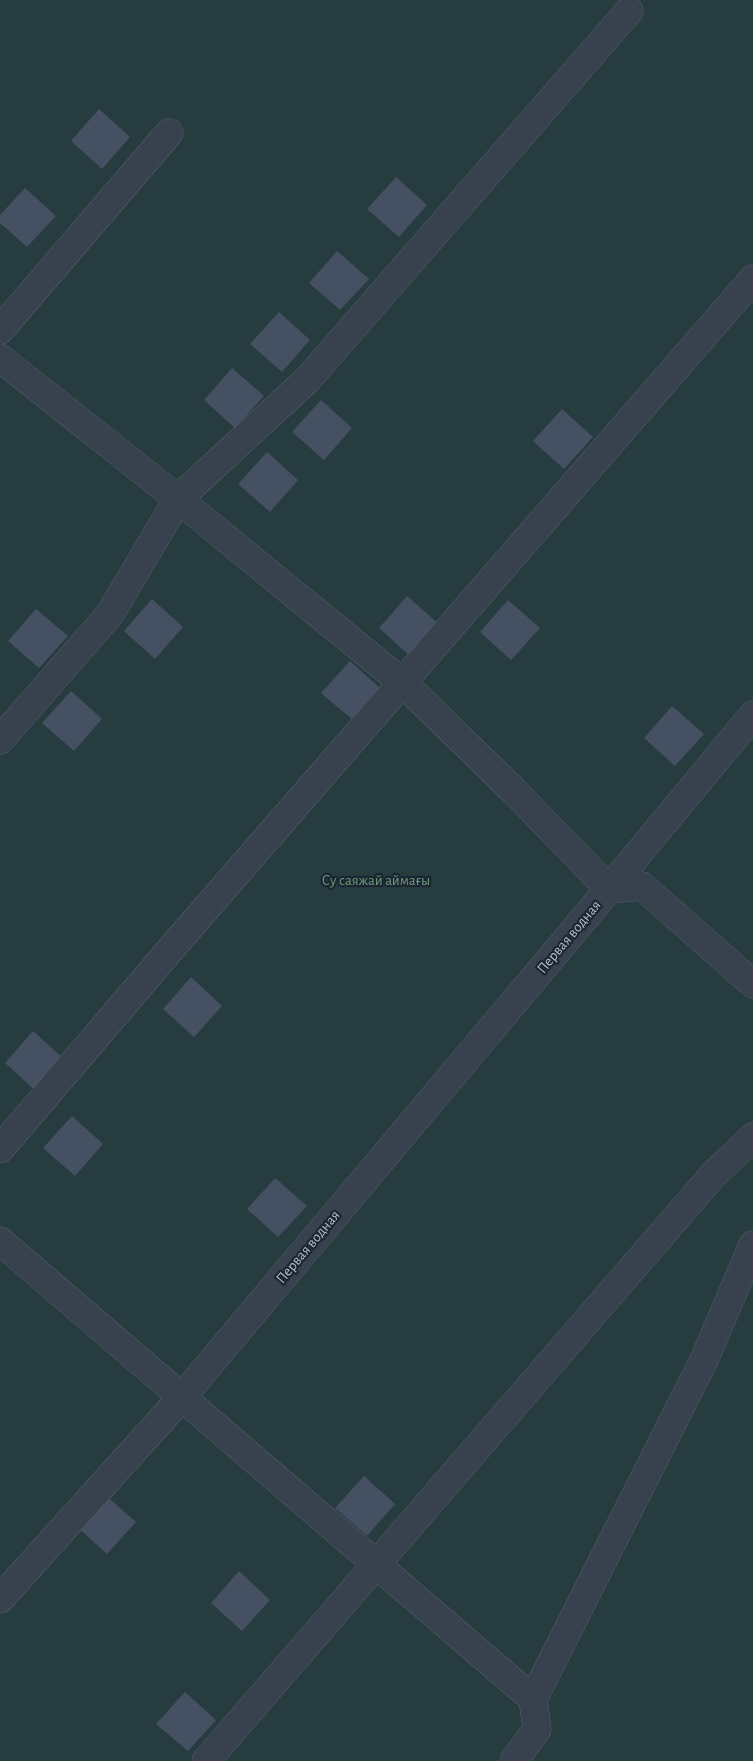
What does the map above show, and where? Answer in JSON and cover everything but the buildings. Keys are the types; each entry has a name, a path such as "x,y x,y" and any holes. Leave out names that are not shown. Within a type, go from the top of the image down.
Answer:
{"street":[{"path":"0,740 110,614 178,499 307,380 629,12"},
{"path":"0,330 169,134"},
{"path":"0,1150 176,943 753,279"},
{"path":"0,358 178,499 403,683 515,792 609,889 642,886 753,984"},
{"name":"Первая водная","path":"0,1599 182,1397 753,715"},
{"path":"206,1761 714,1174 753,1137"},
{"path":"0,1241 533,1699"},
{"path":"514,1761 537,1729 533,1699 704,1360 753,1245"}],"green space":[{"name":"Су саяжай аймағы","path":"0,0 753,0 753,1761 0,1761"}]}
